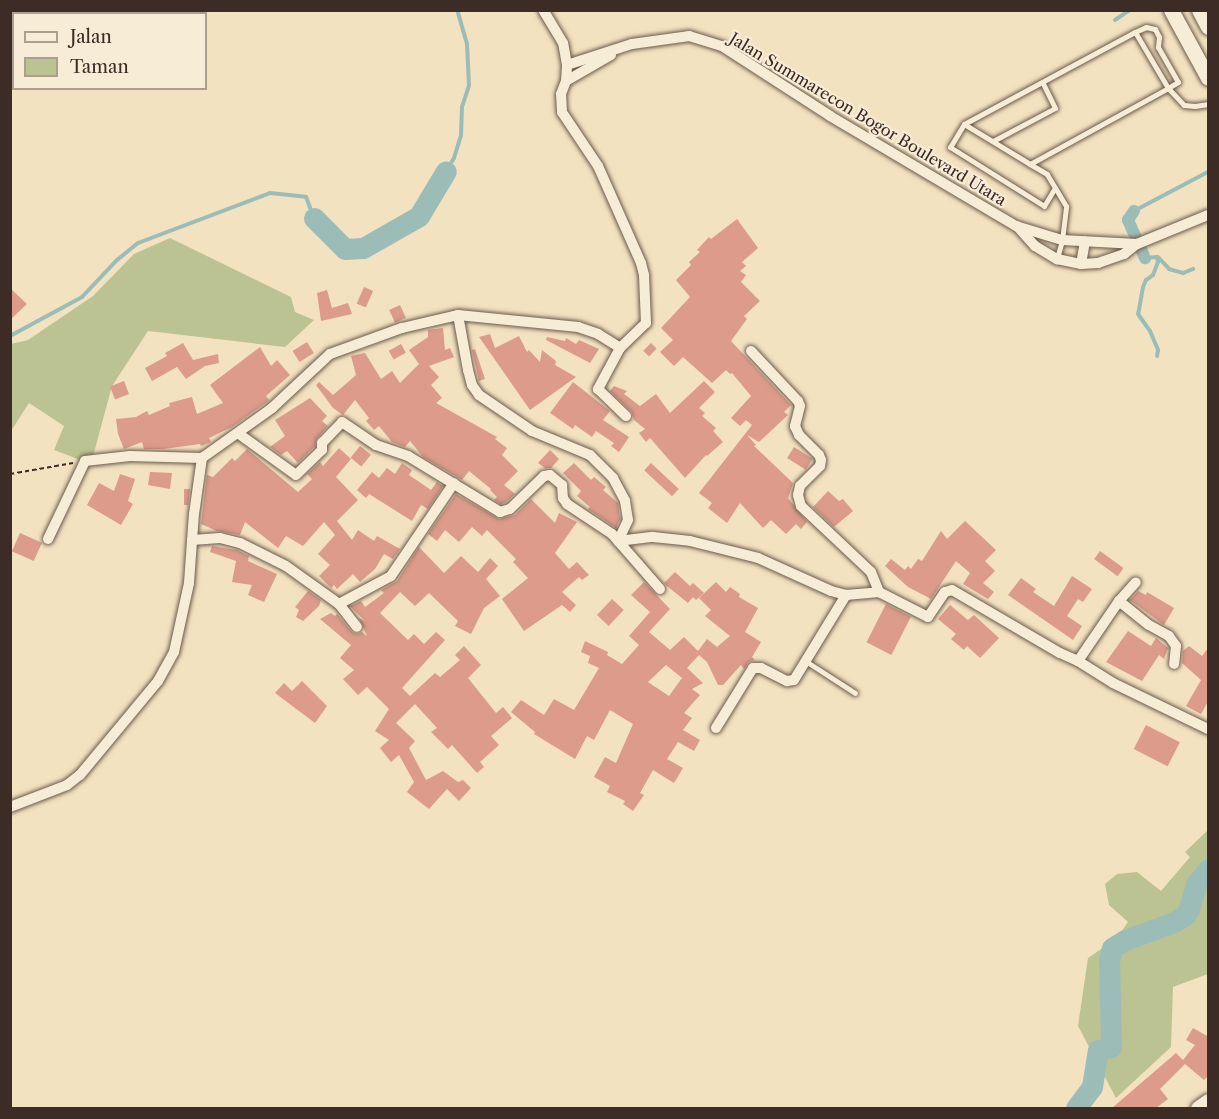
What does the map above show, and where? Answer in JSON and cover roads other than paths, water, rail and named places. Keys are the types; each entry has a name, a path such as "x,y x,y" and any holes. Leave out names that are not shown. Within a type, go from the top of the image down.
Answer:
{"street":[{"path":"543,10 563,43 567,65 566,81 561,94 562,112 597,166 644,275 646,322 620,348 598,389 626,416"},
{"path":"1171,10 1209,78"},
{"path":"1199,10 1209,27"},
{"name":"Jalan Summarecon Bogor Boulevard Utara","path":"567,65 633,44 689,36 722,46 830,116 1016,226 1062,240 1137,243"},
{"name":"Jalan Summarecon Bogor Boulevard Utara","path":"566,81 633,44"},
{"name":"Jalan Summarecon Bogor Boulevard Utara","path":"1016,226 1035,246 1057,259 1081,264 1098,263 1124,254 1137,243 1209,215"},
{"path":"1081,264 1085,241"},
{"path":"48,539 85,461 130,456 202,458 239,434 272,408 330,354 402,328 458,315 578,327 598,334 620,348"},
{"path":"458,315 468,370 472,385 479,395 532,431 590,454 613,478 625,501 628,520 618,541"},
{"path":"751,351 798,401 800,406 795,426 798,435 819,455 821,460 820,466 800,486 798,495 801,506 871,572 879,592"},
{"path":"239,434 296,475 322,450 322,442 342,422 376,445 408,456 454,483 493,510 505,513 544,476 550,475 562,485 563,498 567,504 612,534 660,589"},
{"path":"10,807 67,785 80,775 162,674 174,652 189,583 202,458"},
{"path":"339,604 391,576 454,483"},
{"path":"618,541 653,537 690,541 758,558 831,591 846,595 879,592 927,617 945,592 952,590 1121,688 1209,729"},
{"path":"192,540 220,538 240,543 286,566 339,604 357,627"},
{"path":"1078,661 1119,601 1136,582"},
{"path":"716,728 753,668 761,668 791,682 807,662 846,595"},
{"path":"1119,601 1149,625 1169,636 1176,646 1174,664"},
{"path":"1198,1108 1209,1101"}],"lane":[{"path":"1030,164 1178,82 1158,47 1159,37 1155,29 1146,27 1135,32 964,124 950,147 1044,206 1055,188"},
{"path":"1135,32 1168,88 1184,105 1209,104"},
{"path":"993,141 1055,108 1043,83"},
{"path":"964,124 1047,174 1066,206 1057,259"},
{"path":"807,662 855,693"}],"waterway":[{"path":"446,171 454,158 461,135 462,107 469,85 467,44 457,10"},
{"path":"1115,20 1130,10"},
{"path":"314,218 345,249 363,248 419,216 446,171"},
{"path":"1134,211 1208,172"},
{"path":"10,336 82,297 117,260 138,243 270,193 306,197 314,218"},
{"path":"1134,211 1128,220 1145,258"},
{"path":"1145,258 1157,257 1158,262 1153,275 1146,280 1143,287 1138,314 1150,331 1158,350 1157,356"},
{"path":"1158,257 1169,269 1183,273 1193,269"},
{"path":"1076,1108 1092,1087 1098,1050 1111,1047 1109,961 1112,948 1125,940 1174,922 1185,915 1196,884 1208,869"}]}
